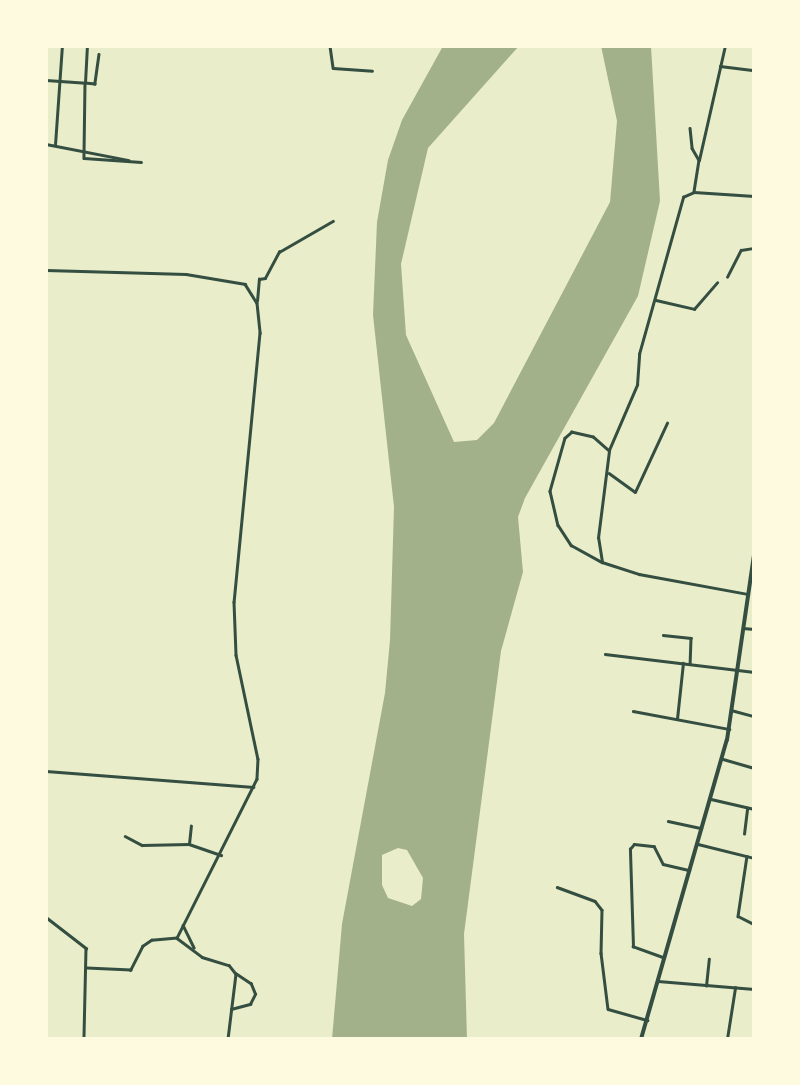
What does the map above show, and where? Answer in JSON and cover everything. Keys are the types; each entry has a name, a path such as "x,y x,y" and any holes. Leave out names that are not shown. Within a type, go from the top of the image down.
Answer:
{"main road":[{"path":"641,1039 722,759 729,728 754,556"}],"street":[{"path":"55,145 62,46"},
{"path":"87,46 81,149 84,158 128,160"},
{"path":"330,46 333,68 372,71"},
{"path":"694,192 699,160 725,46"},
{"path":"46,80 95,84 99,54"},
{"path":"720,66 754,70"},
{"path":"690,128 692,148 699,160"},
{"path":"46,144 81,149 141,162"},
{"path":"602,562 598,538 609,473 609,450 637,385 639,354 656,300 681,202 685,194 694,192 754,196"},
{"path":"177,938 221,855 253,787 258,759 236,655 234,602 253,426 260,334 257,302 259,279 265,278 280,252 333,222"},
{"path":"727,277 741,250 754,248"},
{"path":"46,270 122,270 232,280 250,286 257,302"},
{"path":"656,300 694,309 717,283"},
{"path":"609,473 635,492 666,423"},
{"path":"609,450 582,432 568,434 550,491 565,539 602,562 710,590 748,594"},
{"path":"743,628 754,629"},
{"path":"663,635 691,638 690,664"},
{"path":"605,654 754,672"},
{"path":"676,719 683,663"},
{"path":"731,710 754,716"},
{"path":"633,711 729,728"},
{"path":"722,759 754,768"},
{"path":"46,771 253,787"},
{"path":"711,800 754,809"},
{"path":"744,834 747,808"},
{"path":"668,820 702,828"},
{"path":"189,844 191,826"},
{"path":"125,836 142,845 189,844 221,855"},
{"path":"665,958 634,949 630,849 634,844 654,846 663,864 691,870"},
{"path":"698,844 754,858"},
{"path":"746,856 738,916 754,924"},
{"path":"557,887 595,901 602,910 601,953 608,1009 647,1020"},
{"path":"46,917 83,943 87,968 84,1039"},
{"path":"183,924 195,950"},
{"path":"87,968 131,970 143,946 152,940 177,938 202,957 229,965 236,974 251,984 255,994 250,1004 232,1009"},
{"path":"706,986 709,959"},
{"path":"228,1039 236,974"},
{"path":"658,981 754,989"},
{"path":"727,1039 735,988"}],"shaded area":[{"path":"443,46 519,46 428,148 401,264 406,335 454,442 477,440 494,423 610,202 617,121 601,46 651,46 660,201 638,296 525,498 518,517 523,572 501,651 464,934 467,1039 332,1039 342,924 385,693 390,640 394,507 373,315 377,222 388,160 402,120","holes":["398,848 407,850 423,878 421,899 412,906 388,898 382,885 382,855"]}]}
